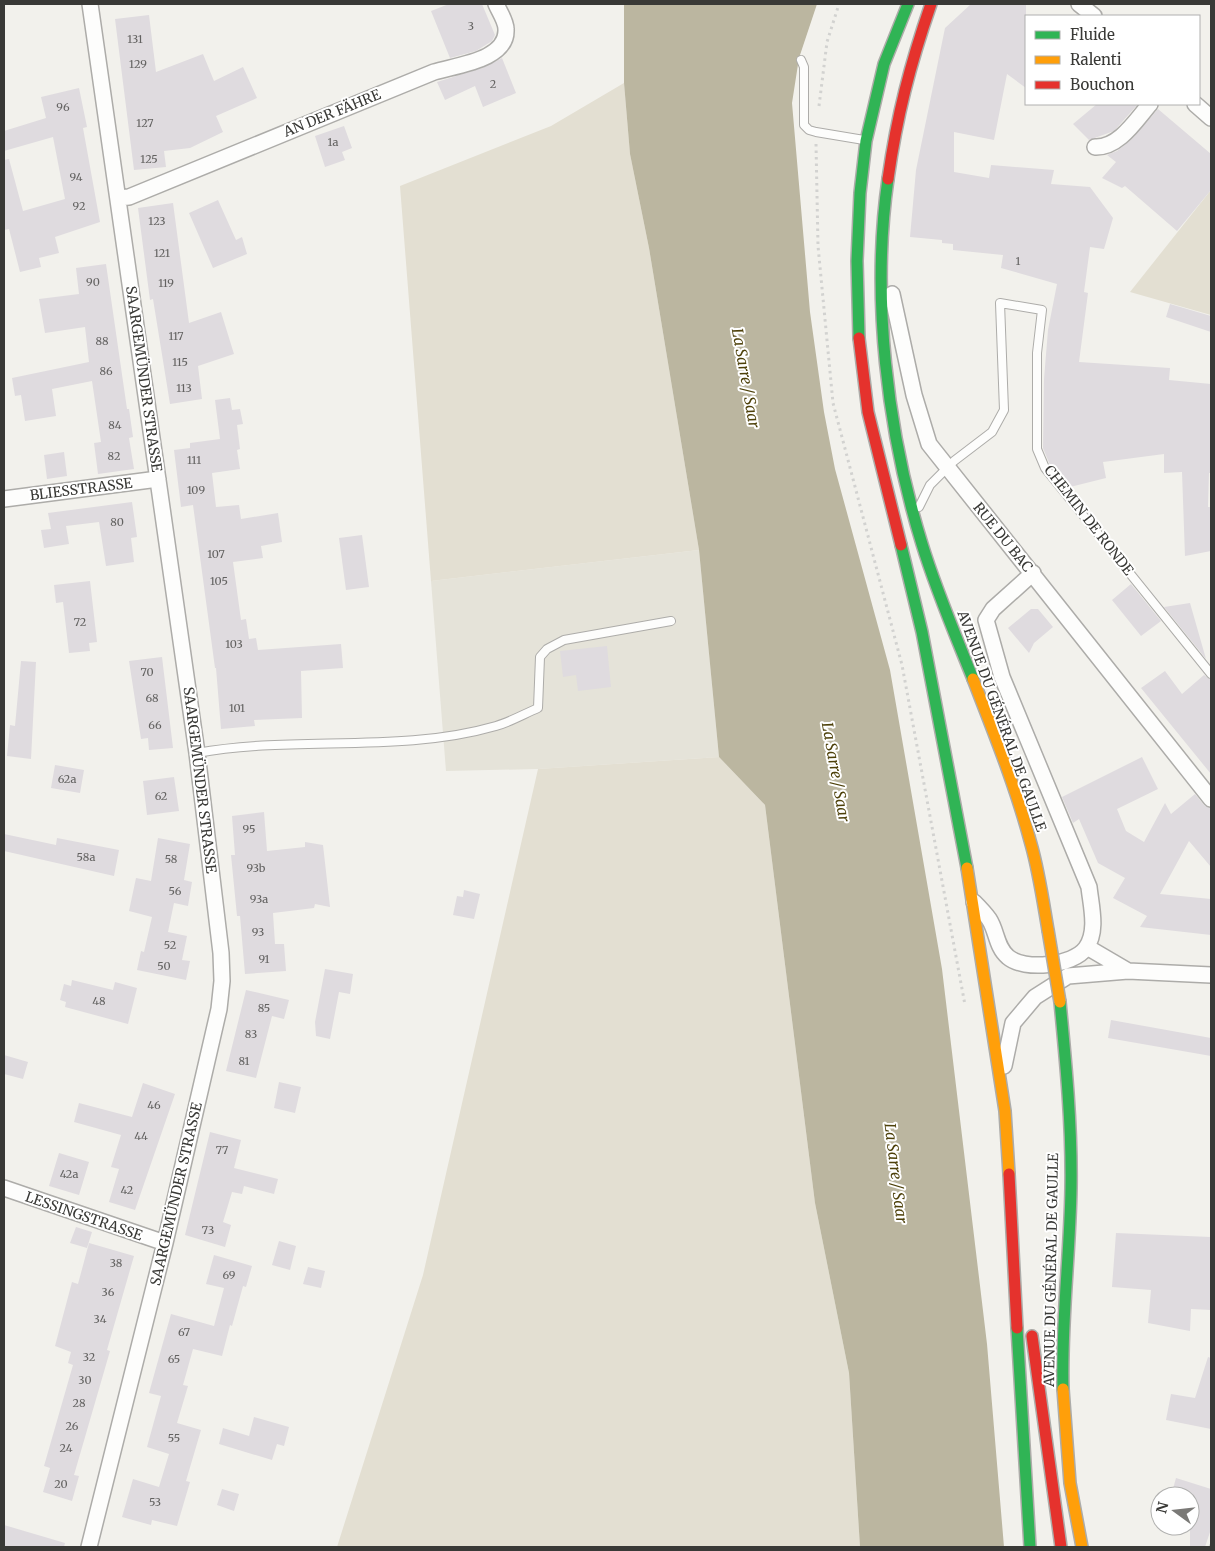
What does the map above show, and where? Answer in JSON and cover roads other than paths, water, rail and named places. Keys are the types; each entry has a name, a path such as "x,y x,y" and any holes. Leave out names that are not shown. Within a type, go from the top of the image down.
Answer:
{"main road":[{"name":"AVENUE DU GÉNÉRAL DE GAULLE","path":"908,4 884,64 866,141 860,193 857,261 858,329 868,412 922,632 973,901 1004,1111 1030,1547"},
{"name":"AVENUE DU GÉNÉRAL DE GAULLE","path":"930,4 919,32 898,105 889,156 884,233 883,318 889,390 898,449 915,520 950,622 1015,793 1036,862 1048,930 1060,1002 1067,1073 1070,1188 1064,1306 1064,1407 1072,1496 1082,1547"},
{"path":"1004,1111 1027,1298"},
{"path":"1031,1328 1061,1547"}],"street":[{"name":"SAARGEMÜNDER STRASSE","path":"89,1547 165,1243 218,1009 222,981 221,953 197,753 90,4"},
{"name":"AN DER FÄHRE","path":"118,198 129,197 434,72 477,60 496,52 506,41 506,27 496,4"},
{"path":"1081,4 1093,15"},
{"path":"1095,147 1105,148 1119,138 1149,105"},
{"path":"1196,105 1211,118"},
{"name":"RUE DU BAC","path":"884,233 896,316 914,395 929,444 1211,799"},
{"name":"BLIESSTRASSE","path":"4,499 158,479"},
{"path":"973,901 990,920 997,942 1007,957 1018,964 1032,967 1062,961 1079,955 1087,947 1094,923 1089,887 1002,677 986,620 993,609 1033,573"},
{"path":"1087,947 1128,971"},
{"path":"1004,1111 1004,1062 1013,1022 1035,997 1068,976 1128,971 1211,975"},
{"name":"LESSINGSTRASSE","path":"4,1188 165,1243"}],"lane":[{"path":"801,60 804,67 804,124 809,130 816,132 866,141"},
{"name":"CHEMIN DE RONDE","path":"948,468 992,432 1004,410 1000,304 1042,310 1037,353 1038,449 1045,468 1211,674"},
{"path":"915,520 930,484 948,468"},
{"path":"197,753 297,744 408,740 496,726 538,708 540,657 547,649 564,640 672,621"}],"water":[{"name":"La Sarre / Saar","path":"624,4 817,4 799,58 792,103 810,312 824,412 835,469 890,670 942,969 987,1344 1004,1547 860,1547 849,1373 815,1203 765,805 719,757 699,550 649,248 630,154 624,83"}]}
